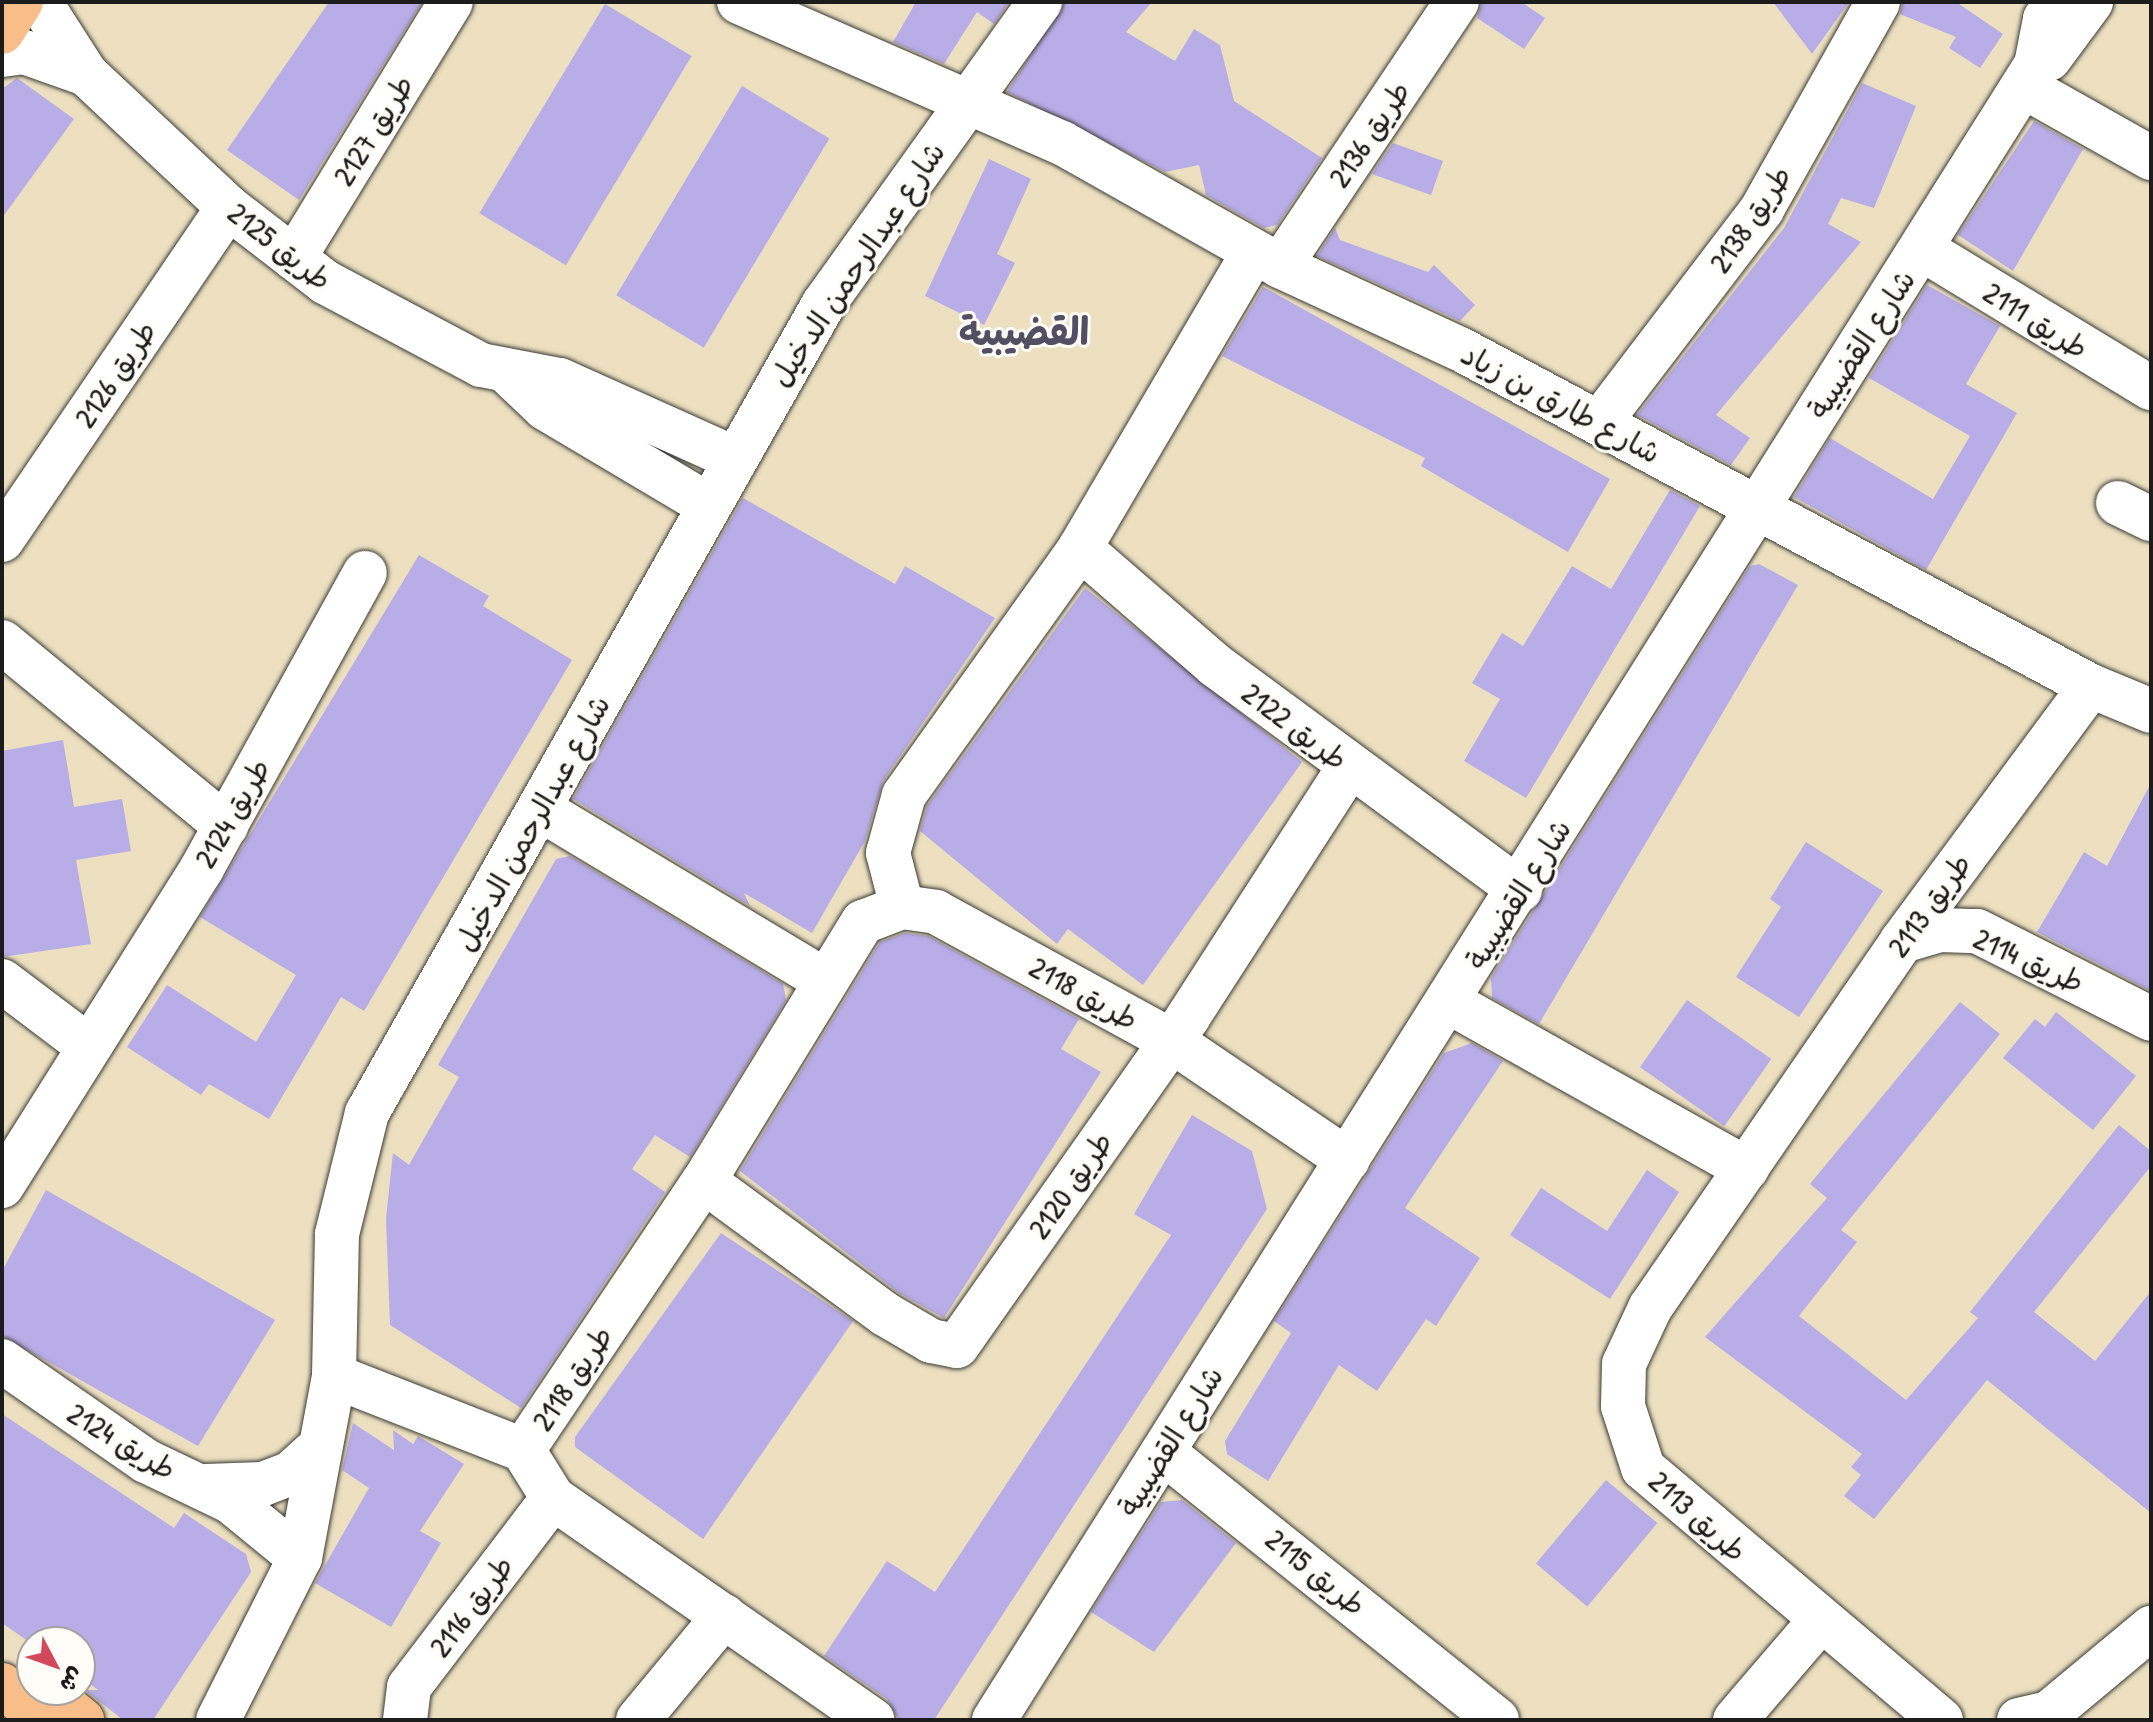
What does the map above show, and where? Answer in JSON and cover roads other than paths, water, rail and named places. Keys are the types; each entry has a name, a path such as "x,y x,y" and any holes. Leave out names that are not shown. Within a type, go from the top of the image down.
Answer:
{"main road":[{"path":"2,32 21,2"},
{"path":"2,1685 43,1720"},
{"path":"65,1706 82,1720"}],"street":[{"name":"طريق 2125","path":"40,2 86,74 228,207 362,307 481,365 560,380 731,457"},
{"name":"طريق 2127","path":"294,258 451,2"},
{"path":"739,2 967,103"},
{"name":"شارع عبدالرحمن الدخيل","path":"218,1720 300,1558 334,1376 337,1234 367,1113 543,811 705,503 823,305 1040,2"},
{"name":"طريق 2136","path":"1267,259 1457,2"},
{"name":"طريق 2138","path":"1600,422 1762,209 1878,2"},
{"name":"شارع القضيبية","path":"994,1720 1348,1160 1451,1003 1757,506 1922,249 2029,75 2056,12"},
{"name":"طريق 2125","path":"2,55 24,52 86,74"},
{"path":"2029,75 2151,158"},
{"name":"شارع طارق بن زياد","path":"967,103 1062,143 1267,259 1600,422 2091,686 2151,711"},
{"name":"طريق 2126","path":"2,540 228,207"},
{"name":"طريق 2111","path":"1922,249 2151,388"},
{"path":"902,907 888,853 893,816 1080,548 1267,259"},
{"name":"طريق 2125","path":"505,370 545,408 705,503"},
{"name":"طريق 2122","path":"1080,548 1349,767 1520,890"},
{"name":"طريق 2124","path":"2,1186 226,826 365,573"},
{"path":"2,642 226,826"},
{"name":"طريق 2113","path":"1940,1720 1818,1623 1643,1468 1623,1406 1634,1335 1902,941 2091,686"},
{"name":"طريق 2120","path":"704,1181 885,1314 931,1341 957,1346 1172,1041 1349,767"},
{"path":"543,811 824,980"},
{"name":"طريق 2118","path":"523,1450 704,1181 824,980 863,922 902,907 936,912 1172,1041 1348,1160"},
{"name":"طريق 2114","path":"1902,941 1940,930 1977,931 2151,1019"},
{"path":"2,981 88,1046"},
{"path":"1451,1003 1747,1169"},
{"name":"طريق 2124","path":"2,1361 146,1461 206,1486 300,1558"},
{"path":"334,1376 523,1450 553,1498 873,1720"},
{"name":"طريق 2124","path":"206,1486 263,1484 291,1473 318,1449"},
{"name":"طريق 2115","path":"1163,1452 1471,1712"},
{"name":"طريق 2116","path":"405,1720 409,1687 553,1498"},
{"path":"638,1720 724,1616"},
{"path":"1735,1720 1818,1623"},
{"path":"2041,1718 2147,1643"}],"district":[{"name":"القضيبية","path":"1024,332"}]}
